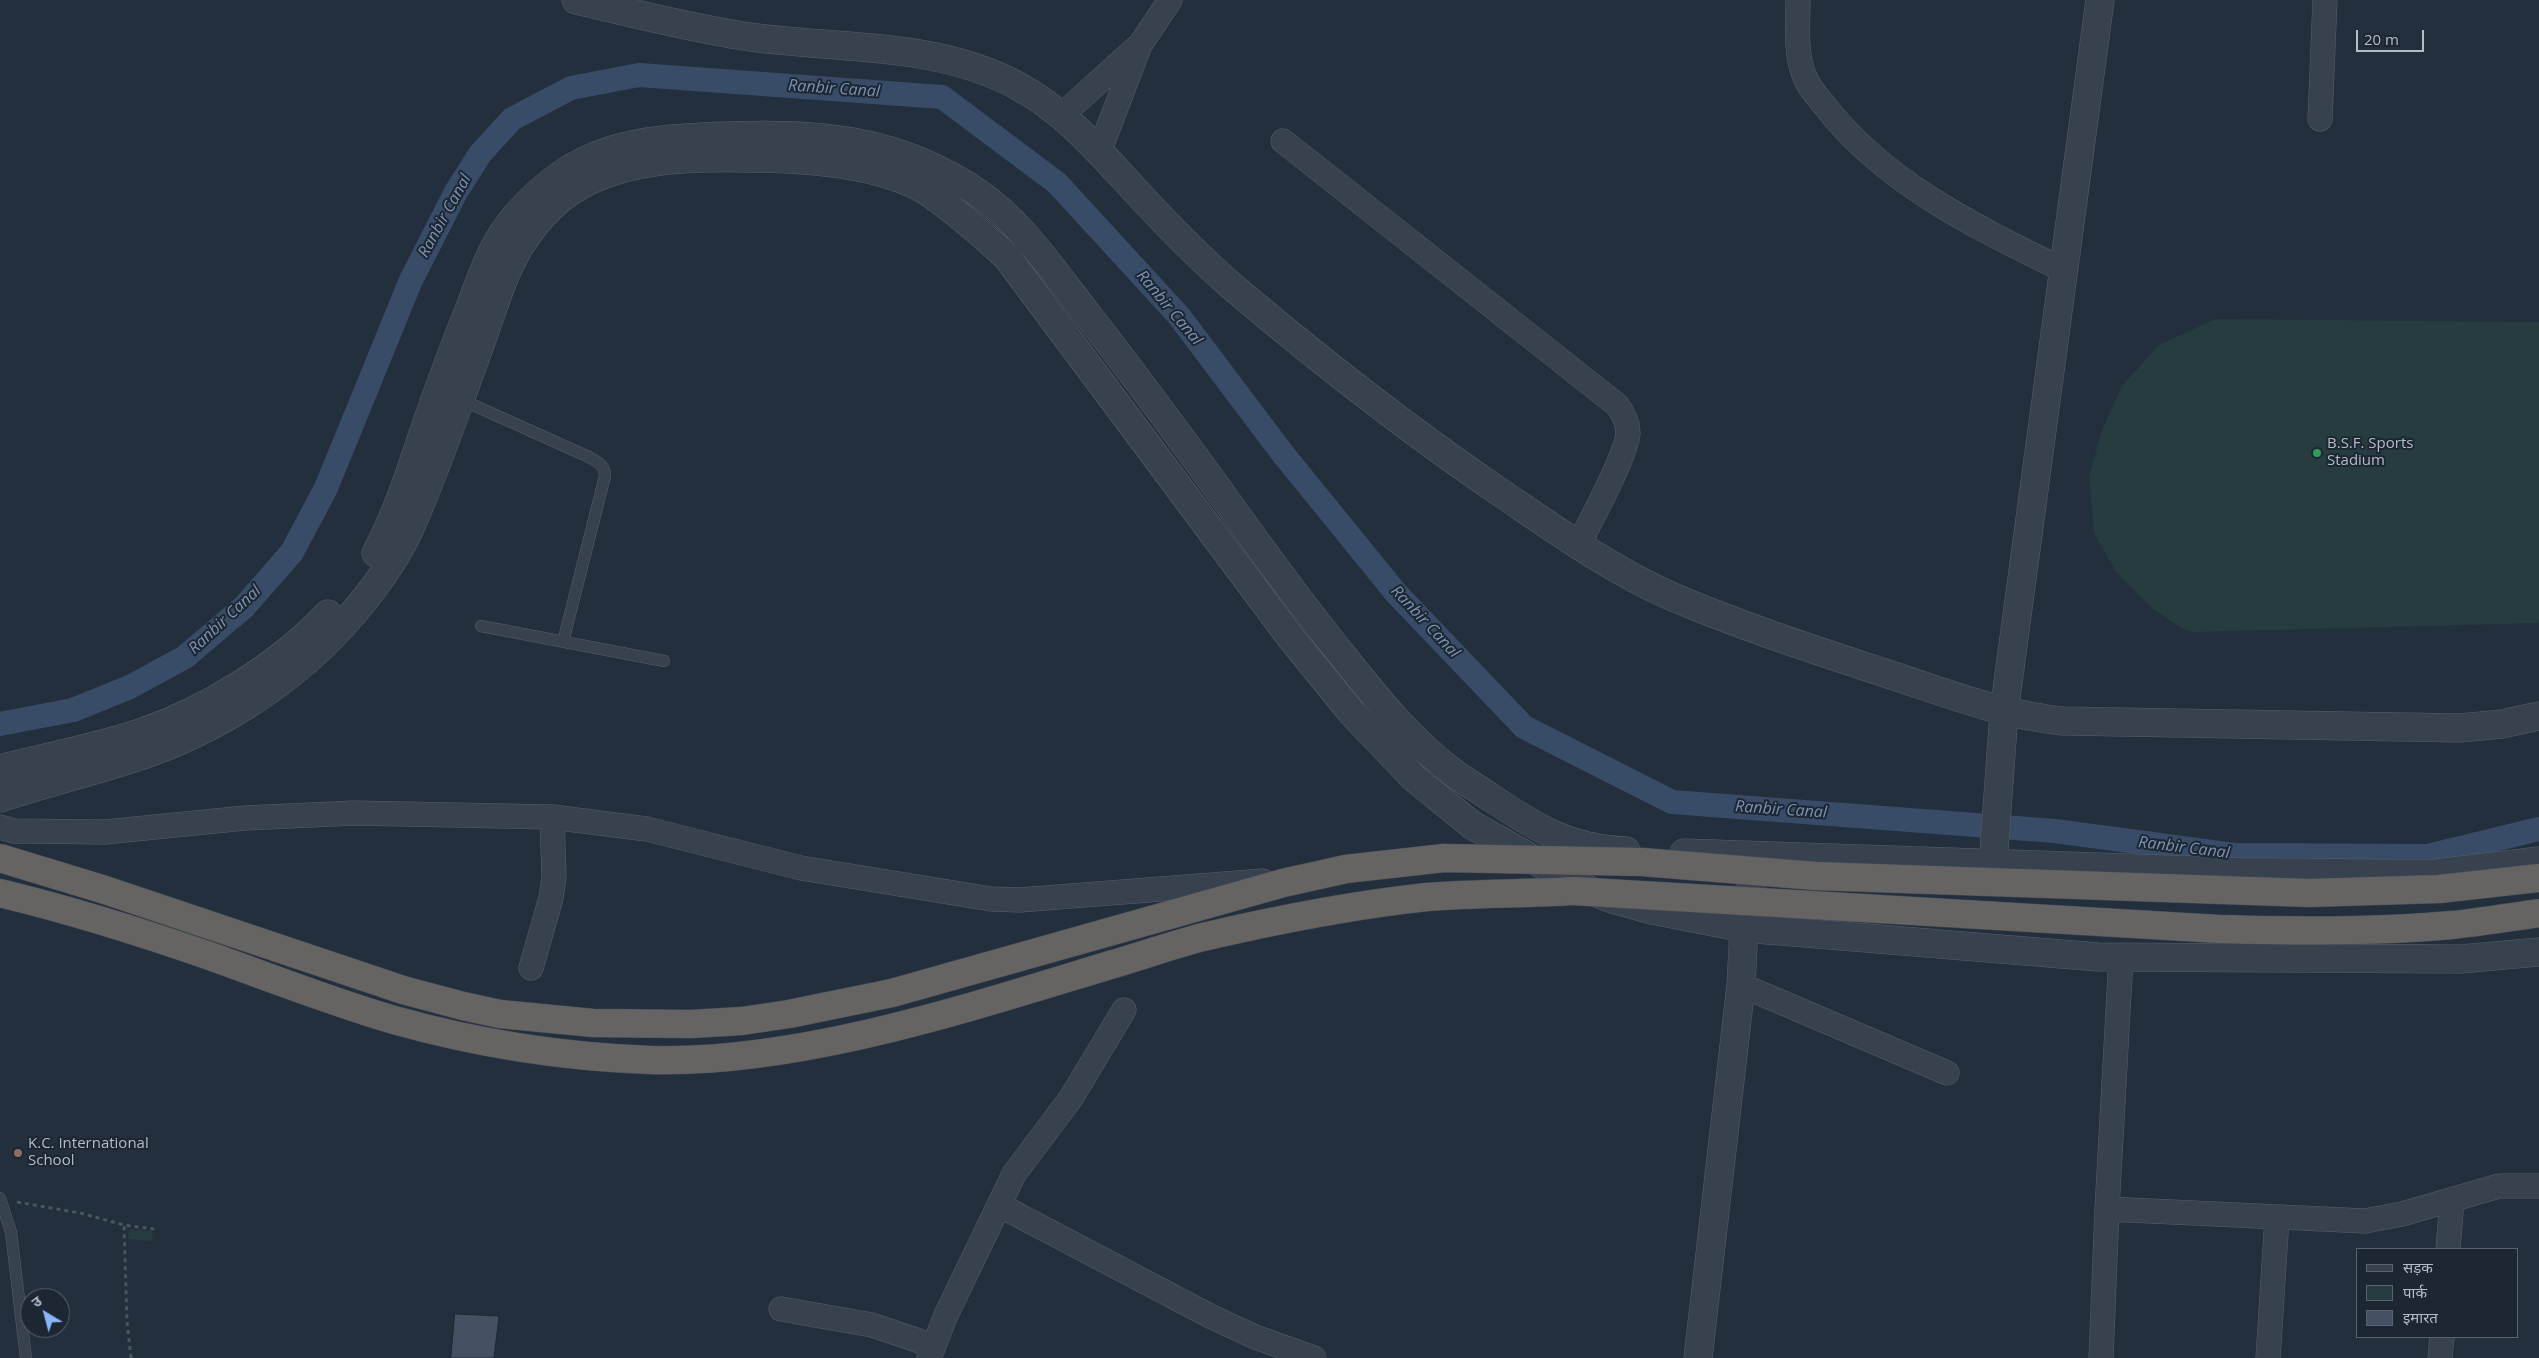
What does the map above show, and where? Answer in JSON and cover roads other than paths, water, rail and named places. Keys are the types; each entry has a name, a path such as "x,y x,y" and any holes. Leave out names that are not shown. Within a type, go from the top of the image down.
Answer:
{"highway":[{"path":"0,858 111,892 403,990 463,1006 500,1014 584,1022 645,1024 742,1021 883,994 1283,883 1346,869 1444,858 1642,862 1816,876 2002,884 2309,892 2439,889 2539,878"},
{"path":"0,894 110,923 393,1020 457,1036 521,1046 580,1055 652,1060 721,1058 788,1049 879,1030 987,1001 1201,938 1356,906 1428,897 1573,891 2209,929 2301,931 2452,925 2539,913"}],"street":[{"path":"576,0 675,23 746,36 902,50 928,55 958,62 1016,85 1062,115 1183,242 1236,290 1429,444 1578,546 1672,596 1823,653 2004,712 2063,721 2460,728 2502,724 2539,716"},
{"path":"1099,152 1140,46 1170,0"},
{"path":"1798,0 1800,64 1811,88 1837,122 1859,144 1937,203 1983,231 2063,270"},
{"path":"1994,860 1996,796 2004,712 2100,0"},
{"path":"2320,119 2325,0"},
{"path":"1062,115 1140,46"},
{"path":"0,769 139,733 199,708 270,663 324,619 355,584 378,548 396,513 406,490 441,383 492,251 517,214 561,175 588,157 612,148 638,143 714,136 776,134 853,140 880,148 946,174 991,202 1037,251 1106,339 1264,554 1382,706 1453,772 1508,809 1543,830 1581,846 1610,850"},
{"path":"1283,141 1617,405 1622,411 1627,424 1626,446 1578,546"},
{"path":"0,798 138,757 189,736 231,714 306,661 342,626 381,578 413,522 519,248 529,233 568,193 587,182 633,166 717,157 774,158 862,168 892,176 926,191 1007,257 1291,638 1352,713 1413,777 1472,825 1586,889 1612,899 1652,910 1744,928 2121,957 2461,959 2539,952"},
{"path":"0,827 14,831 105,832 245,818 336,814 552,817 647,829 801,868 957,894 1020,900 1284,879 1519,852 1610,850 1756,856 1994,860 2431,874 2539,861"},
{"path":"531,968 551,898 554,877 552,817"},
{"path":"1698,1358 1741,984 1744,928 1756,856"},
{"path":"2102,1358 2107,1209 2121,957"},
{"path":"1741,984 1947,1073"},
{"path":"781,1309 872,1325 932,1352 946,1314 1020,1163 1071,1098 1124,1010"},
{"path":"2107,1209 2365,1221 2452,1201 2499,1186 2539,1186"},
{"path":"2448,1248 2452,1201"},
{"path":"999,1205 1210,1316 1255,1337 1314,1358"},
{"path":"2268,1358 2277,1217"},
{"path":"2440,1358 2442,1338"}],"lane":[{"path":"460,399 591,458 600,463 605,469 605,476 563,642"},
{"path":"481,626 664,661"},
{"path":"0,1199 10,1232 26,1358"}],"waterway":[{"name":"Ranbir Canal","path":"0,724 73,710 130,687 185,657 244,607 292,552 326,488 411,280 456,192 480,154 512,119 571,88 639,75 942,97 1057,183 1179,316 1283,454 1396,593 1524,727 1672,802 2055,831 2234,855 2428,856 2539,829"}],"place":[{"name":"B.S.F. Sports Stadium","path":"2317,453"},
{"name":"K.C. International School","path":"18,1153"}]}
